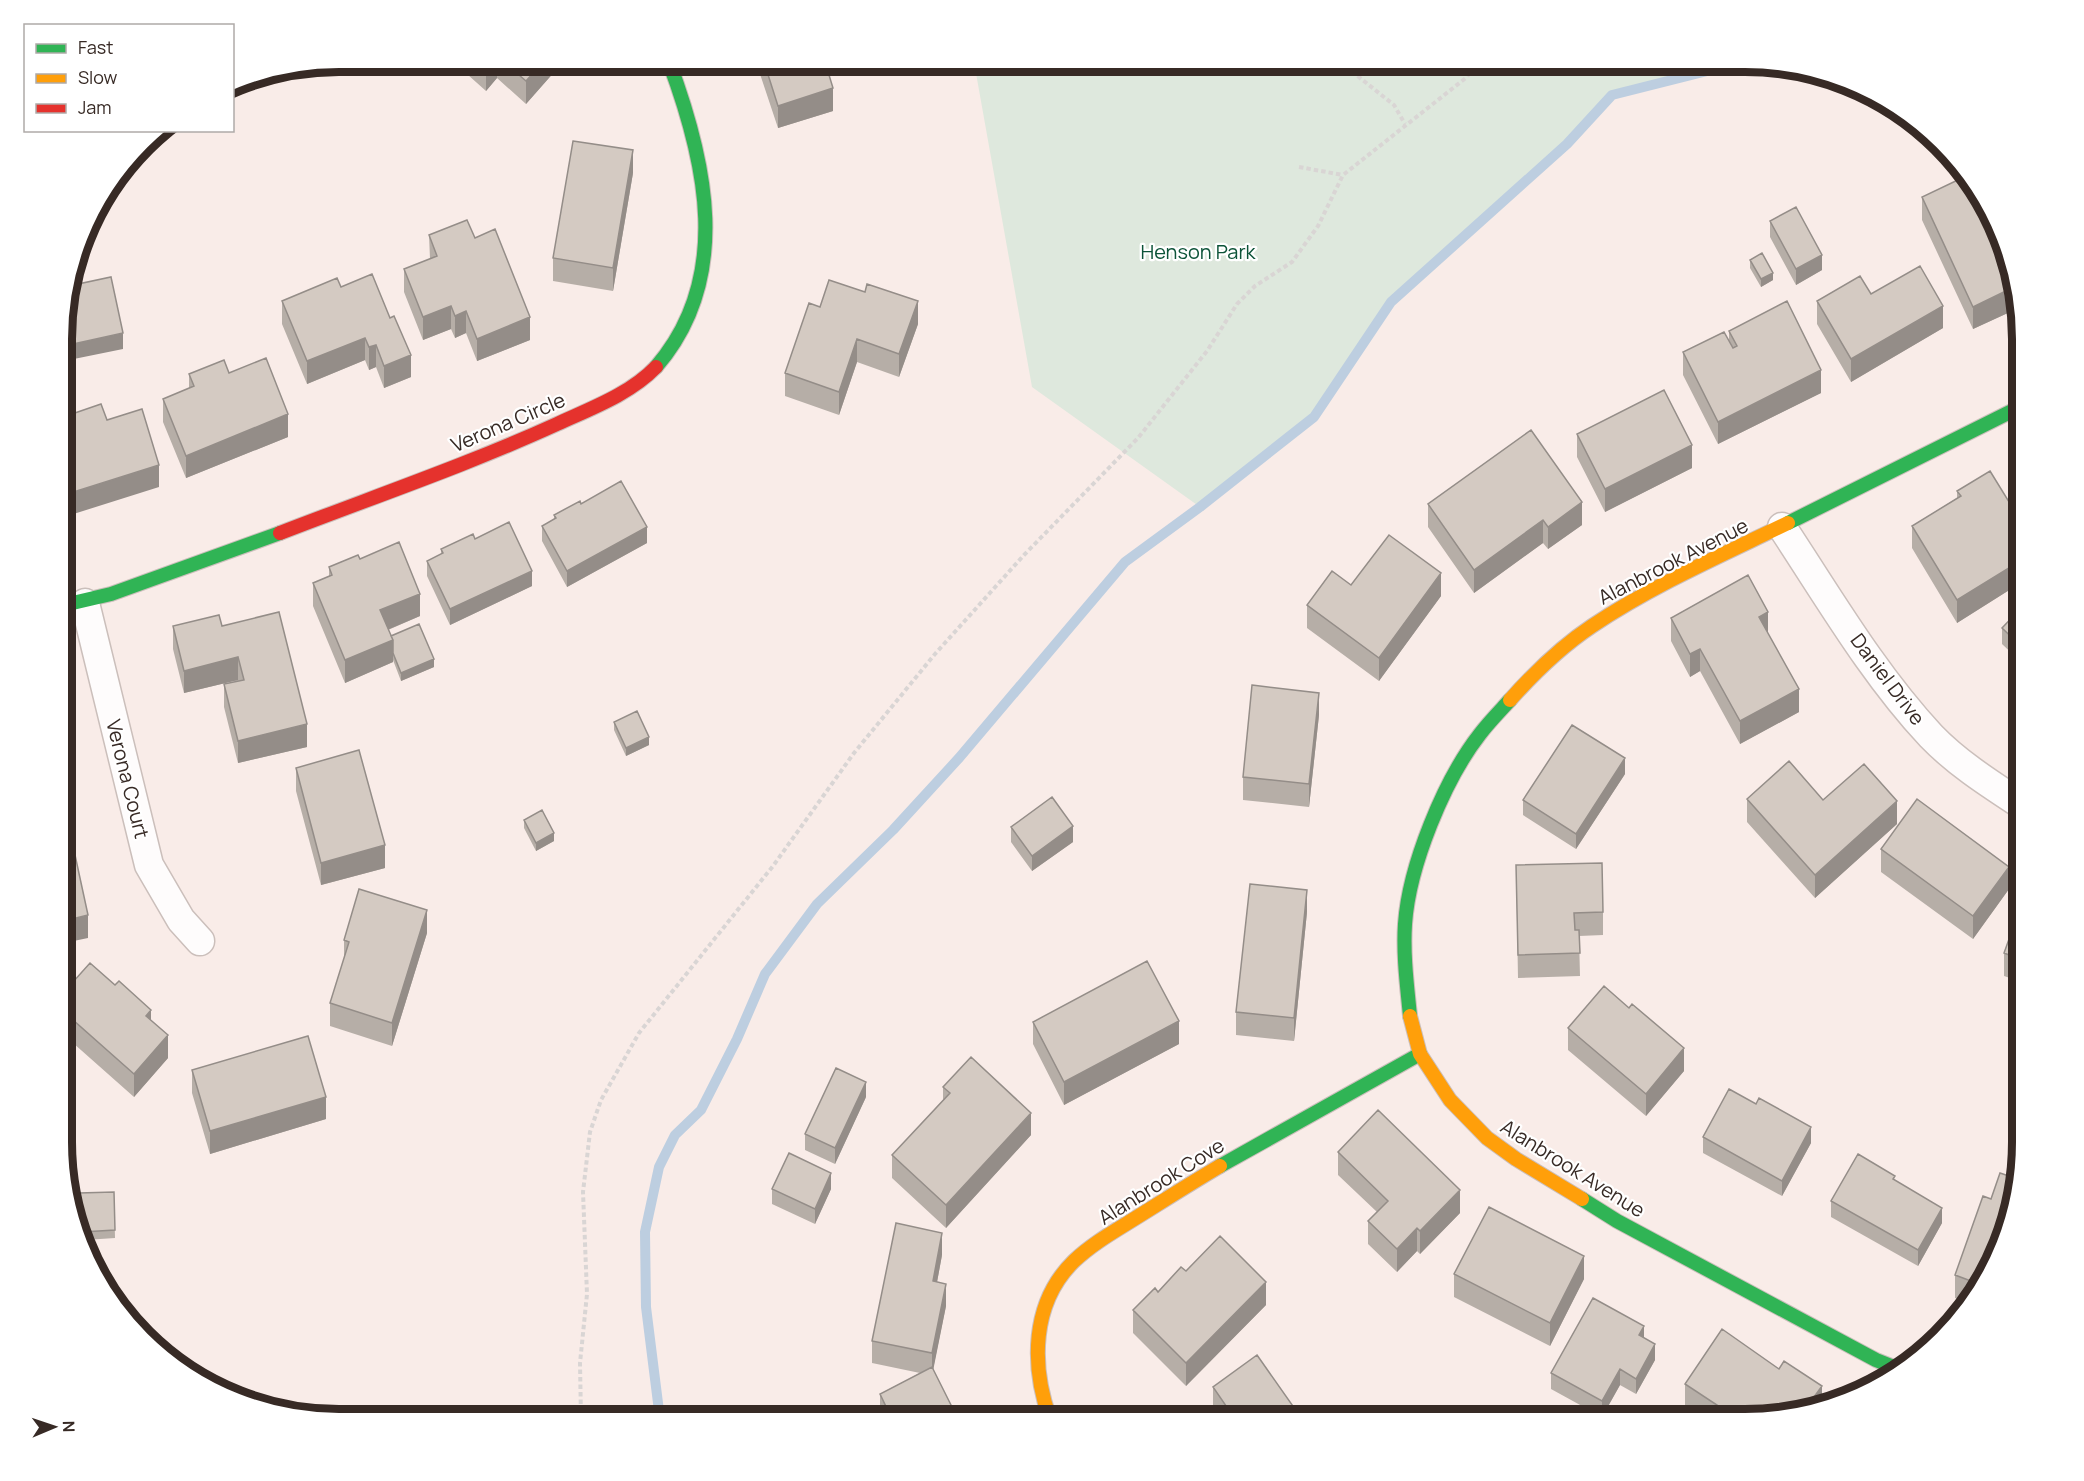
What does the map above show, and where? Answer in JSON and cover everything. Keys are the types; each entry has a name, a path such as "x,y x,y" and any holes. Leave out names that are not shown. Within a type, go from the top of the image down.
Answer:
{"street":[{"name":"Verona Circle","path":"75,604 191,566 527,438 610,400 646,377 671,348 690,314 701,281 707,241 705,188 692,123 673,72"},
{"name":"Alanbrook Avenue","path":"1890,1366 1617,1221 1516,1159 1487,1138 1450,1100 1420,1053 1410,1017 1404,960 1405,922 1412,883 1423,845 1451,779 1479,735 1534,673 1590,627 1631,601 2012,411"},
{"name":"Daniel Drive","path":"1782,527 1878,670 1932,736 1974,774 2012,799"},
{"name":"Verona Court","path":"75,604 149,865 181,920 200,941"},
{"name":"Alanbrook Cove","path":"1047,1409 1039,1376 1036,1336 1042,1311 1059,1278 1085,1251 1172,1195 1420,1053"}],"path":[{"path":"1353,72 1394,105 1405,124"},
{"path":"581,1409 580,1363 587,1294 583,1192 590,1132 601,1100 639,1033 773,866 854,753 935,654 1024,555 1138,438 1207,351 1237,304 1255,286 1292,262 1318,226 1343,175 1467,77 1470,72"},
{"path":"1299,167 1343,175"}],"green space":[{"name":"Henson Park","path":"976,72 1703,72 1612,95 1567,144 1391,302 1314,417 1200,507 1032,387"}],"building":[{"path":"516,72 534,72 526,81"},
{"path":"767,72 828,72 833,88 778,106"},
{"path":"573,141 633,150 613,268 553,258"},
{"path":"1959,180 1992,237 2001,262 1998,264 2008,290 1973,307 1922,197"},
{"path":"1796,207 1822,255 1796,269 1770,221"},
{"path":"467,220 475,238 495,229 530,317 477,339 466,311 455,316 451,306 423,317 404,269 437,256 429,235"},
{"path":"1762,253 1773,273 1761,279 1750,260"},
{"path":"1920,266 1943,306 1851,359 1817,301 1860,276 1871,294"},
{"path":"372,274 390,318 394,316 411,355 384,366 376,345 369,347 365,338 307,361 282,301 337,278 341,287"},
{"path":"111,277 123,333 72,344 78,284"},
{"path":"829,280 865,292 867,284 918,301 899,354 857,339 839,392 785,373 809,303 820,307"},
{"path":"1787,301 1821,370 1718,422 1683,352 1724,332 1733,348 1737,346 1729,331"},
{"path":"266,358 288,414 186,456 163,399 194,386 189,374 224,360 229,373"},
{"path":"1664,390 1692,445 1605,489 1577,434"},
{"path":"101,404 107,420 142,409 159,465 72,492 72,414"},
{"path":"1531,430 1582,502 1548,527 1543,520 1474,570 1428,504"},
{"path":"1990,471 2012,507 2012,566 1957,600 1912,526 1961,496 1957,491"},
{"path":"621,481 647,527 567,571 542,526 556,518 554,515 580,501 581,504"},
{"path":"509,522 532,571 450,609 427,561 443,553 441,549 473,534 475,539"},
{"path":"1389,535 1441,573 1379,658 1307,605 1332,571 1351,585"},
{"path":"399,542 420,594 380,610 393,640 345,660 313,583 332,575 329,567 358,555 360,559"},
{"path":"1748,575 1768,612 1759,617 1799,689 1740,721 1700,649 1690,654 1671,618"},
{"path":"279,612 307,724 238,741 224,684 244,680 238,657 184,671 173,626 219,615 222,626"},
{"path":"2012,618 2012,638 2002,628"},
{"path":"419,624 434,659 401,673 393,653 391,636"},
{"path":"1252,685 1319,693 1309,784 1243,777"},
{"path":"637,711 649,737 626,748 614,722"},
{"path":"1572,725 1625,758 1576,834 1523,800"},
{"path":"359,750 385,845 321,863 296,768"},
{"path":"1789,761 1823,800 1864,764 1897,801 1815,875 1747,799"},
{"path":"1052,797 1073,826 1032,856 1011,827"},
{"path":"1917,799 2009,867 1973,916 1881,849"},
{"path":"542,810 554,833 536,843 524,820"},
{"path":"72,841 88,915 72,919"},
{"path":"1602,863 1603,912 1574,913 1575,930 1579,930 1580,953 1518,955 1516,865"},
{"path":"1250,884 1307,890 1294,1018 1236,1012"},
{"path":"359,889 427,910 392,1023 330,1003 349,942 344,940"},
{"path":"2012,931 2012,956 2004,953"},
{"path":"1147,961 1179,1021 1064,1082 1033,1022"},
{"path":"90,963 115,985 119,981 151,1010 146,1016 168,1035 134,1074 72,1019 72,983"},
{"path":"1604,986 1629,1008 1632,1004 1684,1048 1646,1094 1568,1028"},
{"path":"308,1036 326,1097 210,1131 192,1070"},
{"path":"971,1057 1031,1113 946,1205 892,1155 950,1093 943,1087"},
{"path":"836,1068 866,1082 835,1148 805,1134"},
{"path":"1729,1089 1756,1104 1759,1098 1811,1127 1782,1181 1703,1137"},
{"path":"1378,1110 1460,1190 1420,1231 1417,1228 1397,1249 1368,1221 1388,1201 1338,1152"},
{"path":"789,1153 831,1173 815,1209 772,1189"},
{"path":"1858,1154 1895,1176 1893,1179 1942,1208 1918,1250 1831,1201"},
{"path":"2000,1173 2010,1176 1998,1228 1972,1281 1955,1275 1983,1196 1991,1199"},
{"path":"114,1192 115,1230 87,1232 79,1204 79,1193"},
{"path":"1489,1207 1584,1256 1550,1323 1454,1274"},
{"path":"896,1223 942,1233 933,1281 946,1284 932,1353 872,1341"},
{"path":"1220,1236 1266,1282 1186,1363 1133,1310 1155,1288 1158,1292 1181,1267 1186,1271"},
{"path":"1593,1298 1644,1326 1639,1335 1655,1344 1636,1379 1620,1369 1602,1401 1551,1373"},
{"path":"1722,1329 1779,1369 1784,1361 1822,1386 1811,1401 1797,1404 1780,1407 1723,1409 1685,1384"},
{"path":"1257,1355 1295,1409 1228,1409 1213,1387"},
{"path":"932,1367 953,1409 887,1409 880,1394"}],"waterway":[{"path":"659,1409 646,1307 645,1232 659,1167 675,1135 701,1110 737,1039 765,974 817,904 893,830 959,758 1125,562 1200,507 1314,417 1391,302 1567,144 1612,95 1703,72"}],"traffic: fast":[{"path":"656,367 680,332 696,296 704,257 705,218 701,179 693,139 672,72"},
{"path":"1788,523 2012,411"},
{"path":"72,603 111,594 280,533"},
{"path":"1410,1016 1405,959 1405,924 1413,876 1430,824 1454,775 1483,730 1510,700"},
{"path":"1220,1166 1420,1054"},
{"path":"1582,1199 1617,1221 1890,1366"}],"traffic: slow":[{"path":"1510,700 1559,651 1615,611 1688,571 1788,523"},
{"path":"1410,1016 1420,1054 1450,1100 1487,1138 1516,1159 1582,1199"},
{"path":"1047,1409 1040,1378 1039,1336 1042,1315 1049,1296 1060,1278 1074,1261 1095,1244 1220,1166"}],"traffic: jam":[{"path":"280,533 454,467 557,424 622,393 646,377 656,367"}]}
